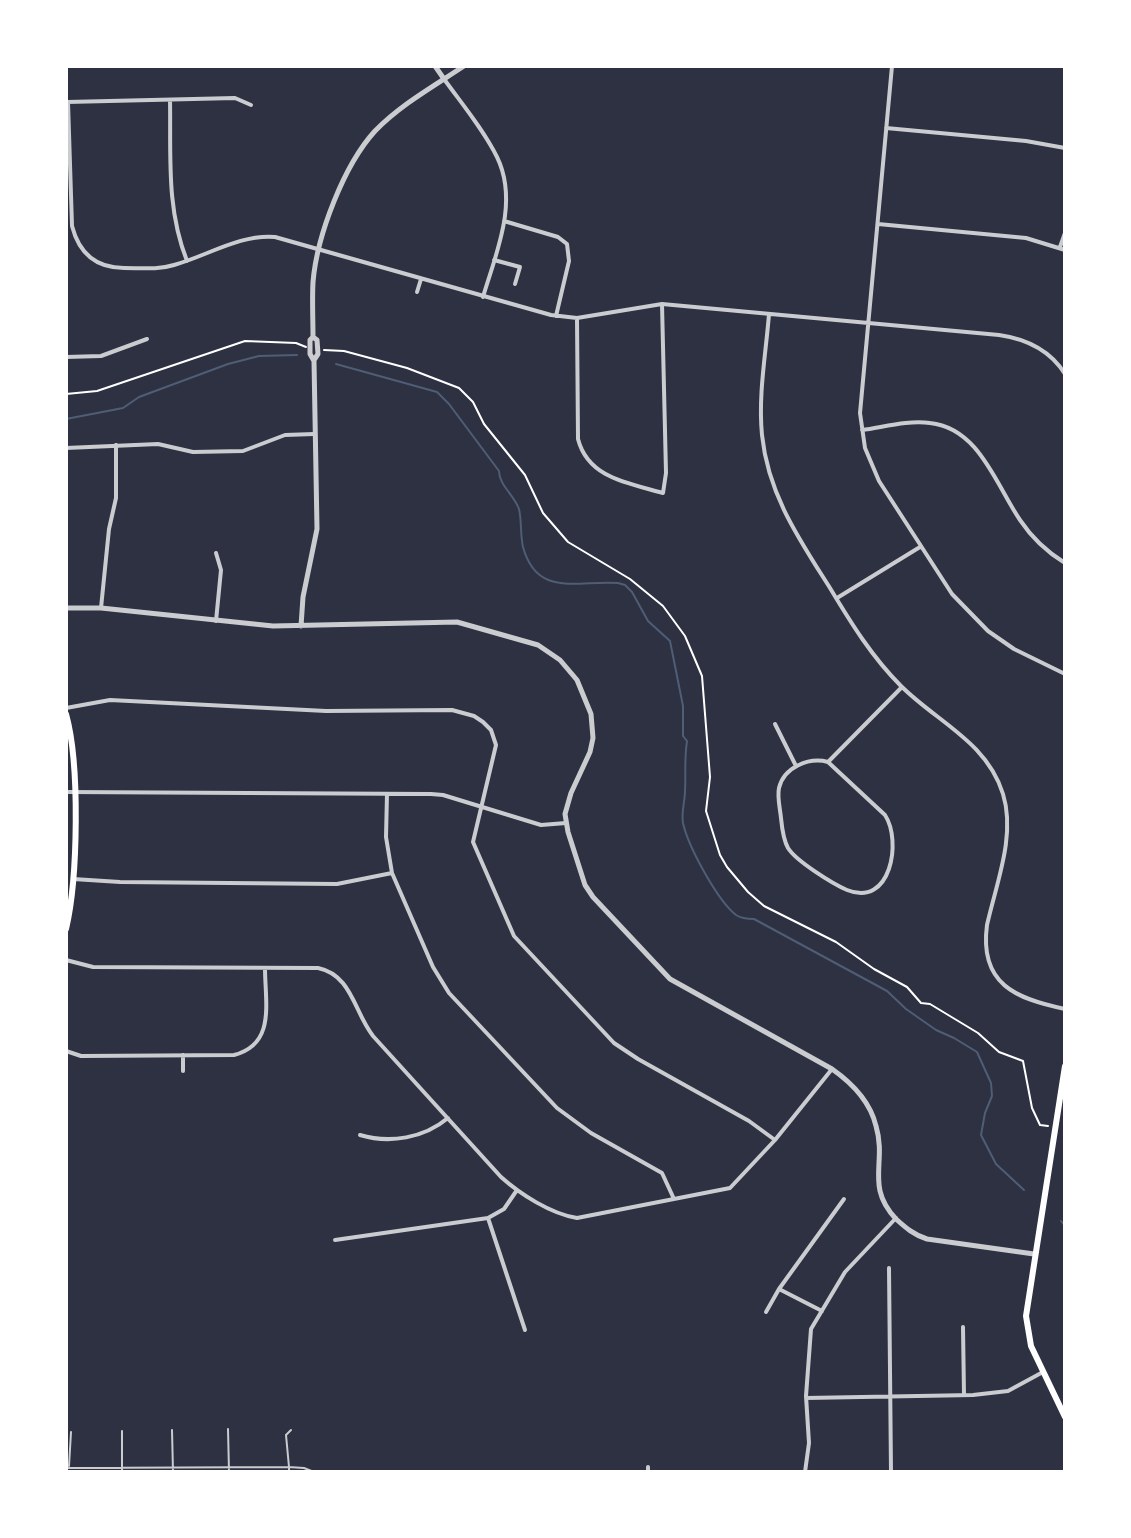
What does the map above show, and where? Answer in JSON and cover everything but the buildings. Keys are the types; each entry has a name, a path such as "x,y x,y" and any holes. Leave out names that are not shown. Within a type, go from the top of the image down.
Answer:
{"main road":[{"path":"66,714 71,740 73,879 66,929"},
{"path":"1065,1066 1026,1322 1030,1341 1065,1417"}],"street":[{"path":"435,66 498,158 507,193 504,221 483,297"},
{"path":"301,626 303,597 317,529 314,361 310,354 310,340 313,337 313,283 320,250 341,184 375,131 399,110 464,66"},
{"path":"892,66 860,413 865,448 879,481 952,594 988,631 1014,649 1065,674"},
{"path":"251,105 235,98 67,102 69,214 74,236 85,254 93,261 112,268 164,268 261,236 275,237 556,316 577,318 662,304 1013,337 1042,349 1065,374"},
{"path":"170,100 172,208 176,231 187,261"},
{"path":"886,128 1026,141 1065,148"},
{"path":"504,221 558,237 567,244 569,261 556,316"},
{"path":"878,224 1026,238 1063,248 1065,233"},
{"path":"494,260 520,267 515,284"},
{"path":"417,292 421,279"},
{"path":"577,318 578,439 584,456 599,472 663,493 666,473 662,304"},
{"path":"769,314 761,414 766,461 785,516 855,630 902,687 972,744 992,769 1004,798 1008,828 985,938 993,969 1005,987 1019,997 1065,1009"},
{"path":"66,357 101,356 147,339"},
{"path":"862,430 919,422 957,432 979,453 1031,535 1065,563"},
{"path":"66,448 158,444 193,452 243,451 285,435 314,434"},
{"path":"101,608 107,544 116,498 116,445"},
{"path":"836,599 920,547"},
{"path":"216,553 221,570 216,621"},
{"path":"66,608 101,608 273,626 457,622 527,641 549,651 577,680 591,714 593,738 590,752 566,805 566,823 589,891 670,979 832,1069 856,1088 874,1119 882,1202 912,1233 927,1239 1034,1254"},
{"path":"828,762 902,687"},
{"path":"66,708 110,700 326,711 452,710 474,716 491,730 496,754 473,835 475,850 507,923 523,947 614,1043 749,1121 775,1140"},
{"path":"775,724 796,766"},
{"path":"813,759 828,762 885,815 894,844 891,865 888,875 874,890 846,890 795,857 788,848 778,794 782,779 796,766 813,759"},
{"path":"70,792 443,795 541,825 566,823"},
{"path":"387,794 386,837 392,873 433,967 456,1001 557,1108 591,1133 662,1173 674,1199"},
{"path":"73,879 337,884 392,873"},
{"path":"66,960 93,967 327,970 342,979 366,1027 501,1177 517,1190 560,1213 577,1218 730,1188 775,1140 832,1069"},
{"path":"66,1051 81,1056 234,1055 252,1049 259,1042 265,1025 265,968"},
{"path":"183,1055 183,1071"},
{"path":"360,1135 378,1140 420,1135 434,1130 448,1118"},
{"path":"335,1240 488,1218 504,1209 517,1190"},
{"path":"766,1312 844,1199"},
{"path":"488,1218 525,1330"},
{"path":"805,1472 809,1443 806,1398 811,1329 845,1272 896,1218"},
{"path":"889,1268 891,1472"},
{"path":"779,1289 822,1311"},
{"path":"963,1327 964,1395"},
{"path":"806,1398 964,1395 1008,1391 1043,1372"}],"lane":[{"path":"228,1429 229,1470"},
{"path":"172,1430 173,1470"},
{"path":"289,1472 286,1435 291,1430"},
{"path":"122,1431 122,1470"},
{"path":"71,1432 68,1468 229,1470 289,1467 314,1472"}],"path":[{"path":"66,394 97,391 245,341 296,343 307,347"},
{"path":"320,350 344,351 429,375 459,388 473,402 484,424 525,475 543,513 562,536 579,551 648,592 663,606 685,636 702,676 710,777 706,811 720,855 738,881 764,906 836,942 874,969 907,987 921,1003 930,1004 978,1033 999,1052 1023,1061 1035,1117 1040,1125 1045,1126"}],"waterway":[{"path":"66,419 123,408 139,397 228,364 259,356 297,355"},
{"path":"336,364 437,392 449,404 499,471 501,481 517,504 523,547 529,563 538,574 560,583 618,583 632,592 648,621 670,641 683,706 683,736 687,741 683,823 712,885 736,915 754,919 887,991 936,1030 977,1052 991,1083 992,1096 981,1135 996,1164 1024,1190"},
{"path":"1061,1221 1065,1226"}]}
